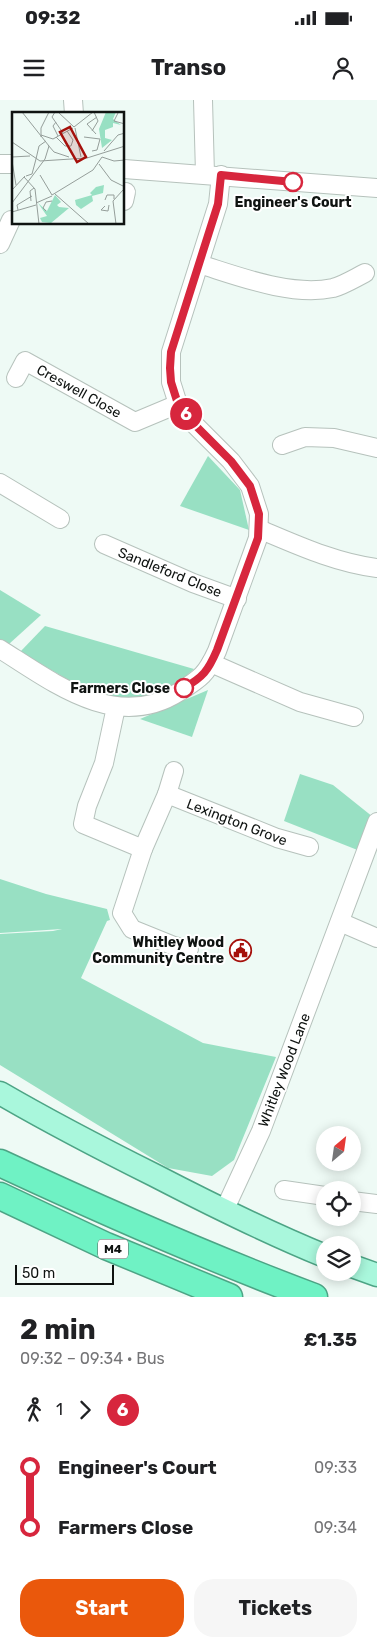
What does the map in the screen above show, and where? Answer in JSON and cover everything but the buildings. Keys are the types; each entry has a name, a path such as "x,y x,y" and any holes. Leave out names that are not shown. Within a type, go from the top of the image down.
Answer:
{"highway":[{"name":"M4","path":"0,1148 104,1212"},
{"name":"M4","path":"0,1163 104,1212 258,1276 314,1297"},
{"name":"M4","path":"0,1196 106,1246 229,1297"}],"main road":[{"path":"0,1093 92,1144 224,1211 316,1252"},
{"path":"361,1269 377,1275"}],"street":[{"path":"0,649 88,700 116,707 144,707 167,699 201,678 211,663 237,599 258,538 259,514 250,486 231,461 193,423 178,404 171,382 171,352 218,204 203,100"},
{"path":"125,168 377,188"},
{"path":"0,244 8,220"},
{"path":"198,264 257,282 308,290 334,288 364,273"},
{"name":"Creswell Close","path":"16,378 25,361 135,422 178,404"},
{"path":"282,445 305,437 334,438 377,448"},
{"path":"0,483 60,519"},
{"path":"259,529 302,547 350,563 377,568"},
{"name":"Sandleford Close","path":"104,544 193,583 237,599"},
{"path":"211,663 300,702 354,717"},
{"path":"116,707 104,763 87,806 83,824 143,849"},
{"path":"174,771 167,794 143,849 122,913 132,928 174,946 189,949"},
{"name":"Lexington Grove","path":"167,794 277,838 309,847"},
{"name":"Whitley Wood Lane","path":"224,1211 261,1131 377,822"},
{"path":"340,922 377,938"},
{"path":"284,1190 316,1195"},
{"path":"361,1202 377,1204"}],"green space":[{"path":"208,456 240,490 249,530 180,506"},
{"path":"0,590 41,615 9,644 0,639"},
{"path":"45,626 194,669 163,696 117,700 79,686 20,652"},
{"path":"208,690 192,737 140,719"},
{"path":"300,774 333,785 373,817 360,851 284,821"},
{"path":"0,879 46,894 107,909 110,920 107,921 81,978 203,1043 276,1057 234,1160 212,1176 168,1168 0,1065 0,934 62,929 0,933"}],"bus line":[{"name":"6","path":"184,688 201,678 217,650 258,538 259,514 250,486 231,461 193,423 178,404 171,382 171,352 218,204 221,175 293,182"}],"place":[{"name":"Engineer's Court","path":"293,182"},
{"name":"Farmers Close","path":"184,688"},
{"name":"Whitley Wood Community Centre","path":"240,950"}]}
